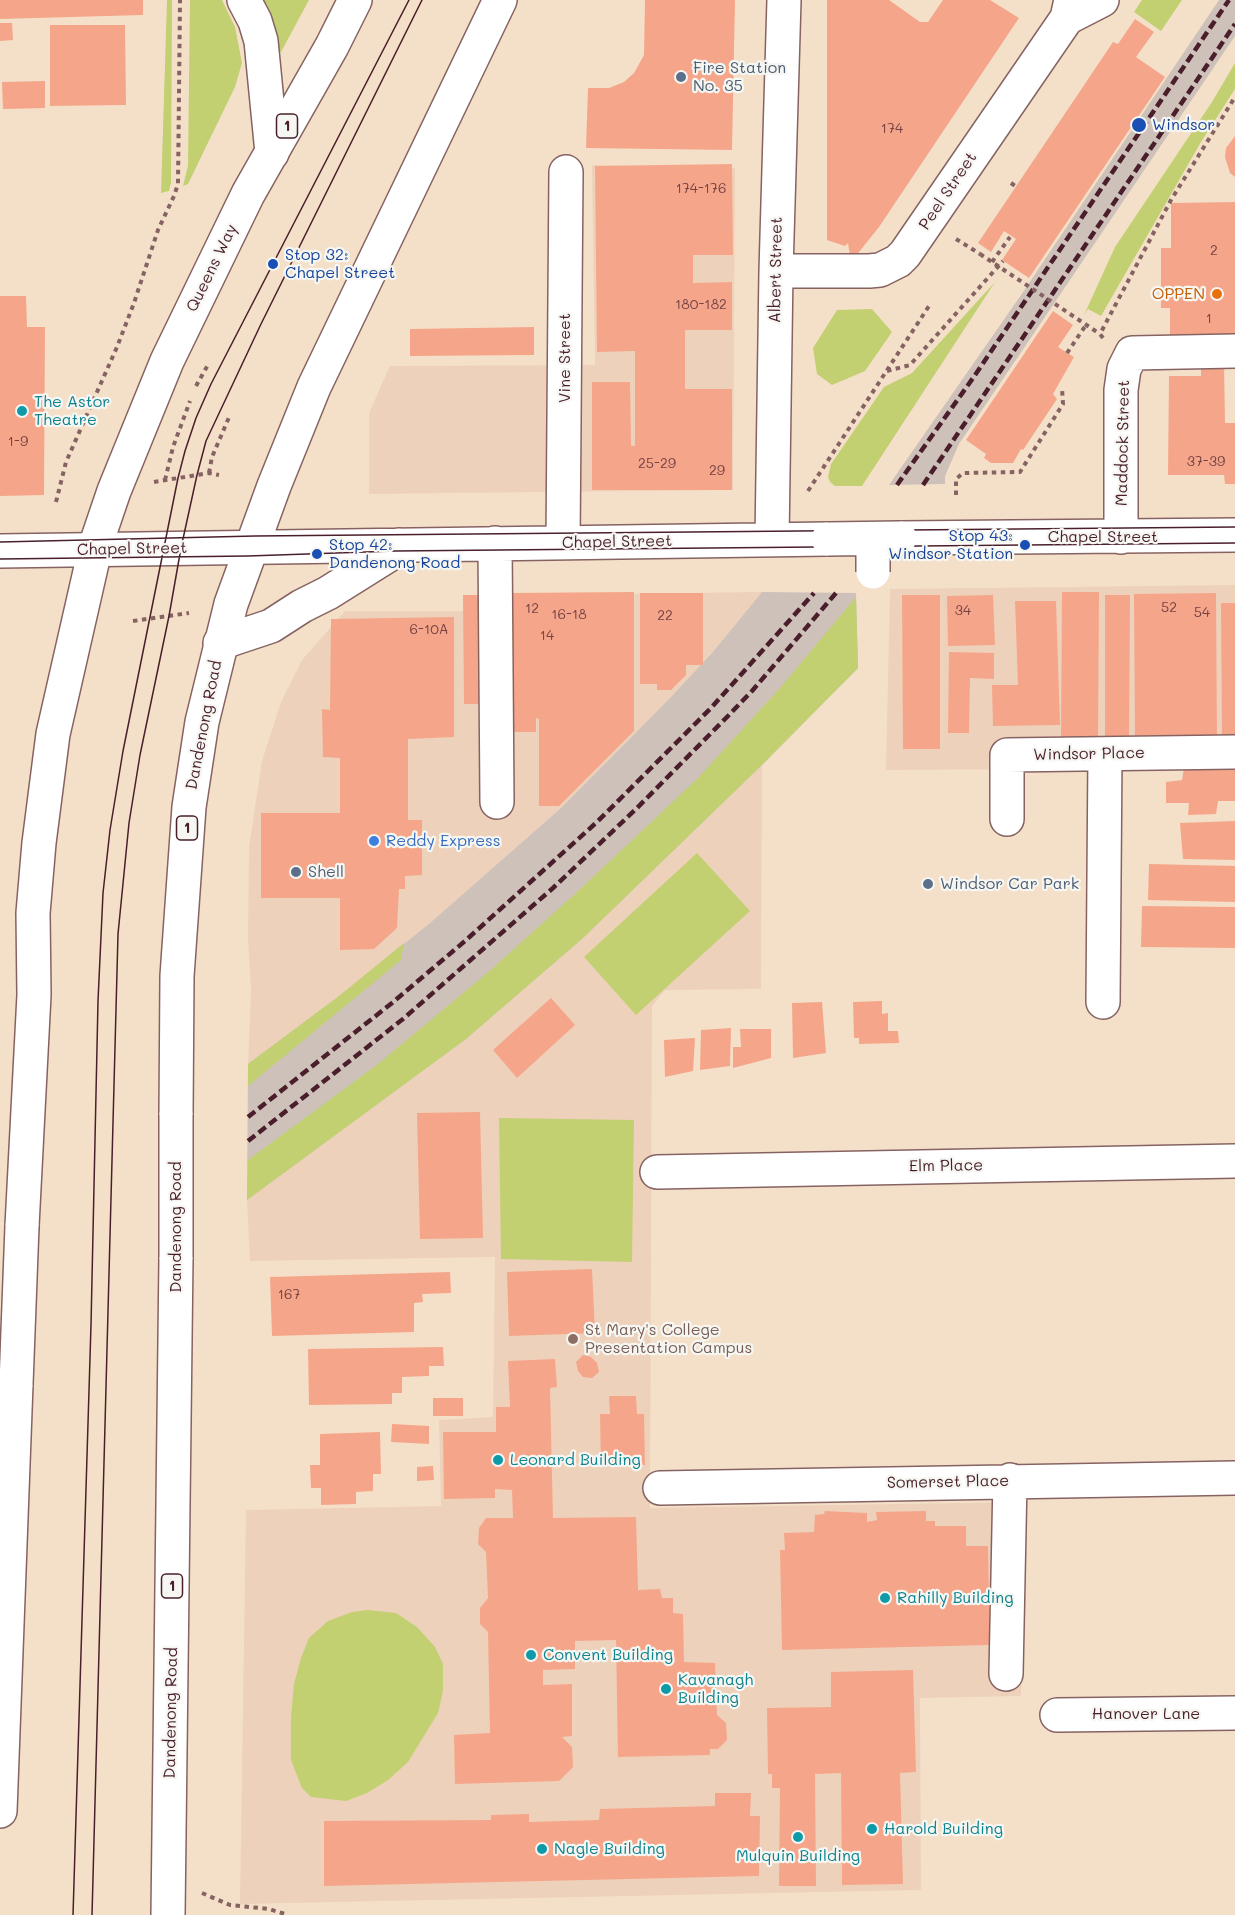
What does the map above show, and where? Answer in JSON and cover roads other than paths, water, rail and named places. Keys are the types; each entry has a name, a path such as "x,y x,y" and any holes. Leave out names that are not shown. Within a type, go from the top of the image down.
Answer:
{"main road":[{"path":"244,0 255,21 261,41 272,153"},
{"name":"Queens Way","path":"95,549 114,490 167,361 248,194 332,46 355,0"},
{"name":"1","path":"251,547 273,486 314,387 500,0"},
{"name":"Albert Street","path":"772,540 776,271 784,0"},
{"name":"Peel Street","path":"776,271 869,271 880,270 898,261 911,246 1069,9 1102,0"},
{"name":"Vine Street","path":"562,543 566,172"},
{"name":"Maddock Street","path":"1121,537 1121,390 1125,369 1132,353 1235,351"},
{"name":"Chapel Street","path":"0,551 399,544 1235,535"},
{"path":"873,572 887,539"},
{"path":"495,543 497,802"},
{"path":"220,643 271,626 386,557 395,551 399,544"},
{"name":"Dandenong Road","path":"168,1915 177,976 189,807 202,722 220,643 251,547"},
{"name":"1","path":"0,1811 22,1226 34,995 33,912 53,734 95,549"},
{"name":"Windsor Place","path":"1007,819 1007,755 1235,752"},
{"path":"1102,1002 1105,754"},
{"name":"Elm Place","path":"657,1172 1235,1161"},
{"name":"Somerset Place","path":"660,1488 1010,1480 1235,1478"},
{"path":"1006,1674 1010,1480"},
{"name":"Hanover Lane","path":"1057,1715 1235,1713"}],"tram line":[{"path":"73,1915 91,1325 98,1001 103,893 110,830 123,751 178,478 196,418 211,384 409,0"},
{"path":"92,1915 118,934 129,823 140,755 181,548 206,441 261,324 422,0"},
{"path":"0,542 255,536 1235,527"},
{"path":"0,559 248,556 395,551 1235,543"}],"railway":[{"path":"897,485 973,378 1229,0"},
{"path":"923,485 1235,24"},
{"path":"248,1117 392,1003 465,941 597,822 711,708 814,593"},
{"path":"248,1141 403,1019 553,888 636,809 752,691 836,593"}],"place":[{"name":"Fire Station No. 35","path":"681,77"},
{"name":"Windsor","path":"1139,125"},
{"name":"Stop 32: Chapel Street","path":"273,264"},
{"name":"OPPEN","path":"1217,294"},
{"name":"The Astor Theatre","path":"22,411"},
{"name":"Stop 43: Windsor Station","path":"1025,545"},
{"name":"Stop 42: Dandenong Road","path":"317,554"},
{"name":"Reddy Express","path":"374,841"},
{"name":"Shell","path":"296,872"},
{"name":"Windsor Car Park","path":"928,884"},
{"name":"St Mary's College Presentation Campus","path":"573,1339"},
{"name":"Leonard Building","path":"498,1460"},
{"name":"Rahilly Building","path":"885,1598"},
{"name":"Convent Building","path":"531,1655"},
{"name":"Kavanagh Building","path":"666,1689"},
{"name":"Harold Building","path":"872,1829"},
{"name":"Mulquin Building","path":"798,1837"},
{"name":"Nagle Building","path":"542,1849"}]}
